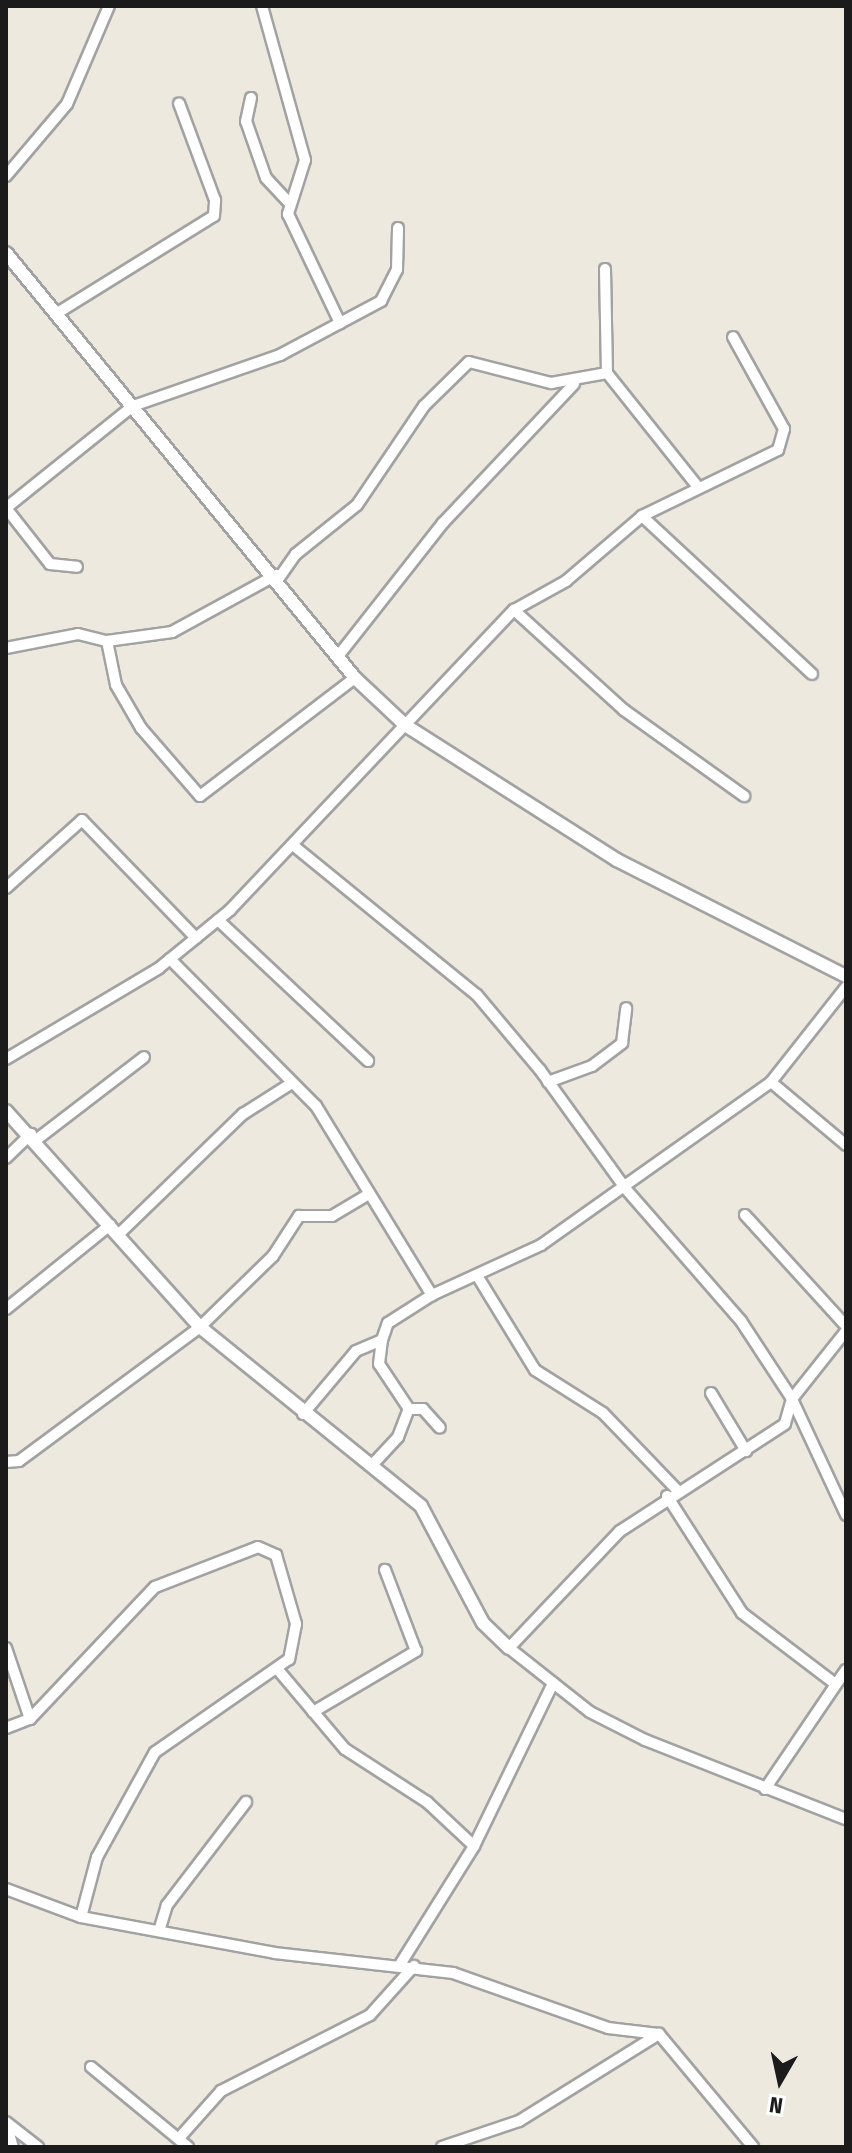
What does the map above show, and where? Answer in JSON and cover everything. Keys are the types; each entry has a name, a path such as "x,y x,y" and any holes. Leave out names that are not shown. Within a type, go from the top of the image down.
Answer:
{"street":[{"path":"6,176 67,104 109,6"},
{"path":"262,6 305,160 289,203 290,224 340,323"},
{"path":"251,98 246,121 266,178 289,203"},
{"path":"59,312 214,216 215,200 179,103"},
{"path":"77,567 50,564 6,508 133,406 280,355 381,301 392,284 398,228"},
{"path":"6,253 59,312 133,406 277,576 355,678 405,725 617,860 846,976"},
{"path":"605,269 607,373 698,487"},
{"path":"6,1059 170,959 218,920 294,846 368,756 405,725 514,610 566,581 642,516 778,450 785,439 733,337"},
{"path":"6,648 78,634 107,641 172,632 277,576 296,554 357,505 415,417 469,362 574,384"},
{"path":"339,655 443,523 574,384 607,373"},
{"path":"642,516 812,674"},
{"path":"514,610 648,729 744,796"},
{"path":"107,641 116,685 141,728 200,796 355,678"},
{"path":"6,888 82,820 196,938"},
{"path":"294,846 477,995 548,1082 625,1188 741,1321 792,1399 846,1515"},
{"path":"218,920 368,1061"},
{"path":"170,959 316,1106 432,1295"},
{"path":"379,1364 388,1323 432,1295 478,1277 625,1188 771,1082 846,987"},
{"path":"548,1082 592,1066 622,1043 626,1008"},
{"path":"6,1158 144,1057"},
{"path":"771,1082 846,1145"},
{"path":"6,1309 114,1230 243,1114 292,1083"},
{"path":"6,1111 34,1137 200,1327 303,1414 373,1464 421,1506 483,1623 509,1648 553,1683 645,1740 846,1819"},
{"path":"6,1462 19,1461 200,1327 273,1256 299,1216 332,1216 369,1194"},
{"path":"509,1648 620,1531 672,1493 746,1451 785,1424 792,1399 846,1329 745,1215"},
{"path":"478,1277 535,1370 603,1413 672,1493 742,1613 833,1682"},
{"path":"303,1414 356,1351 382,1340"},
{"path":"356,1351 379,1364 409,1409"},
{"path":"711,1393 746,1451"},
{"path":"373,1464 402,1430 409,1409"},
{"path":"409,1409 423,1409 440,1428"},
{"path":"6,1728 30,1719 155,1587 258,1547 276,1555 296,1624 279,1671 155,1752 97,1857 81,1917"},
{"path":"313,1712 416,1651 385,1570"},
{"path":"6,1648 30,1719"},
{"path":"765,1789 833,1682 846,1670"},
{"path":"279,1671 345,1749 427,1802 474,1846"},
{"path":"401,1963 474,1846 553,1683"},
{"path":"159,1931 167,1905 246,1802"},
{"path":"6,1889 81,1917 275,1953 401,1963 608,2028 659,2034 753,2147"},
{"path":"180,2137 221,2091 370,2015 414,1966"},
{"path":"442,2147 519,2121 659,2034"},
{"path":"91,2067 180,2137 188,2147"},
{"path":"6,2122 13,2147"},
{"path":"6,2122 38,2147"}]}
